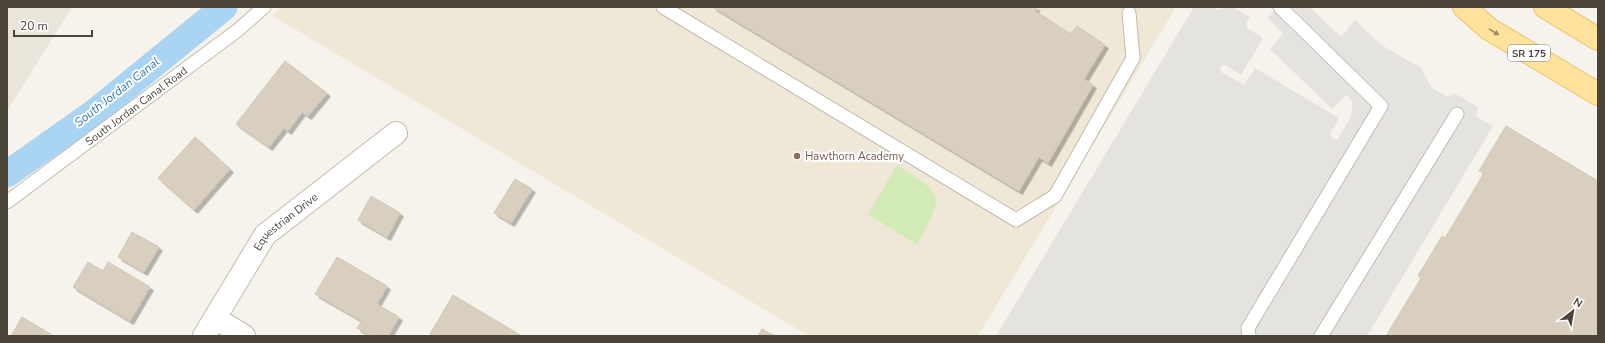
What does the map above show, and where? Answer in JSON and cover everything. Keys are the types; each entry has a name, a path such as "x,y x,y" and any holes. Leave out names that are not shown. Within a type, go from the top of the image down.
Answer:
{"main road":[{"name":"SR 175","path":"1464,7 1489,29 1598,94"},
{"path":"1546,7 1569,14 1598,39"}],"street":[{"name":"Equestrian Drive","path":"210,327 265,235 396,133"},
{"path":"210,327 244,336"}],"lane":[{"name":"South Jordan Canal Road","path":"7,202 238,30 264,7"},
{"path":"662,7 1016,220 1055,196 1133,58 1127,9"},
{"path":"1249,336 1248,328 1381,106 1280,7"},
{"path":"1321,336 1457,114"}],"shaded area":[{"path":"7,7 72,7 7,111"},
{"name":"Hawthorn Academy","path":"281,7 1176,7 978,336 809,336 273,16"},
{"path":"1194,7 1212,7 1217,10 1221,9 1222,7 1232,7 1250,17 1246,24 1247,28 1263,38 1241,75 1225,65 1220,67 1221,72 1244,85 1255,68 1339,118 1330,134 1332,139 1338,139 1351,116 1352,101 1348,96 1345,96 1332,109 1270,49 1283,34 1268,18 1278,7 1309,7 1339,35 1343,35 1355,20 1380,44 1421,68 1432,88 1448,97 1454,93 1479,108 1476,113 1477,117 1493,126 1367,336 996,336"}],"green space":[{"path":"897,165 928,186 937,199 934,211 917,245 868,214"}],"building":[{"name":"Hawthorn Academy","path":"713,7 1036,7 1035,11 1071,34 1077,26 1105,45 1084,79 1093,85 1048,163 1039,157 1019,191"},
{"path":"285,61 327,93 308,116 302,112 288,131 284,128 269,147 236,124"},
{"path":"1506,126 1598,181 1598,336 1386,336 1421,278 1418,276 1442,236 1445,238 1484,173 1479,171"},
{"path":"195,137 230,169 194,210 158,178"},
{"path":"515,179 532,189 511,223 494,213"},
{"path":"371,196 400,213 387,237 358,220"},
{"path":"132,232 159,247 144,272 118,257"},
{"path":"337,257 387,286 377,304 399,317 388,336 371,336 357,328 362,321 315,294"},
{"path":"88,262 103,271 108,262 150,287 130,321 73,287"},
{"path":"453,295 522,336 429,336"},
{"path":"22,317 54,336 11,336"},
{"path":"762,329 775,336 758,336"}],"waterway":[{"name":"South Jordan Canal","path":"7,174 95,112 224,7"}],"place":[{"name":"Hawthorn Academy","path":"797,156"}]}
